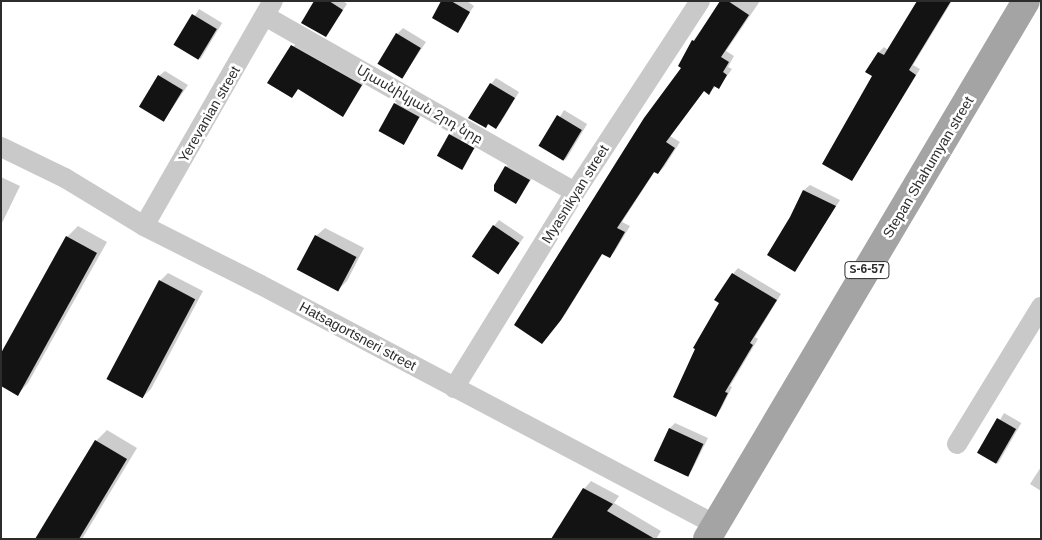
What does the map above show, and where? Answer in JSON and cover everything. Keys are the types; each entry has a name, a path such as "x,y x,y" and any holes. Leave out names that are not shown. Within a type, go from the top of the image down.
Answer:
{"main road":[{"name":"Stepan Shahumyan street","path":"712,532 1026,1"}],"street":[{"name":"Myasnikyan street","path":"454,388 576,192 700,1"},
{"name":"Մյասնիկյան 2րդ նրբ","path":"269,9 576,192"},
{"name":"Yerevanian street","path":"144,226 269,9"},
{"name":"Hatsagortsneri street","path":"1,147 65,178 144,226 259,284 454,388 712,532"},
{"path":"957,444 1041,307"}],"building":[{"path":"314,1 329,1 343,10 326,37 301,23"},
{"path":"441,1 451,1 470,12 458,33 432,18"},
{"path":"720,1 728,1 749,15 721,57 729,62 723,72 727,75 719,89 714,86 709,95 704,91 666,142 675,148 658,174 654,172 617,228 625,232 610,258 602,254 561,320 542,344 514,325 644,118 681,68 678,66 692,40 694,41"},
{"path":"917,1 951,1 909,70 916,75 852,181 822,164 872,76 865,72 878,52 884,55"},
{"path":"192,14 217,29 198,60 173,45"},
{"path":"396,33 421,48 402,79 377,64"},
{"path":"291,45 362,85 343,117 298,89 292,98 267,83"},
{"path":"158,75 183,90 164,122 139,107"},
{"path":"490,83 515,98 496,129 488,124 486,128 468,118"},
{"path":"394,103 419,117 404,145 378,131"},
{"path":"557,115 582,130 563,161 538,146"},
{"path":"449,134 474,148 462,170 437,156"},
{"path":"505,166 530,180 516,204 494,191 494,185"},
{"path":"803,190 836,206 795,272 767,255 790,217"},
{"path":"493,225 520,243 498,274 472,257"},
{"path":"315,235 356,257 338,292 297,269"},
{"path":"66,236 97,253 18,396 1,386 1,353"},
{"path":"732,273 777,300 750,343 753,345 725,392 728,393 716,417 673,397 695,349 693,348 719,303 714,300"},
{"path":"159,280 195,299 143,398 106,379"},
{"path":"997,418 1016,429 996,464 977,453"},
{"path":"669,428 703,444 688,477 654,461"},
{"path":"95,440 127,459 79,539 35,539"},
{"path":"583,488 613,504 607,511 655,539 551,539"}]}
